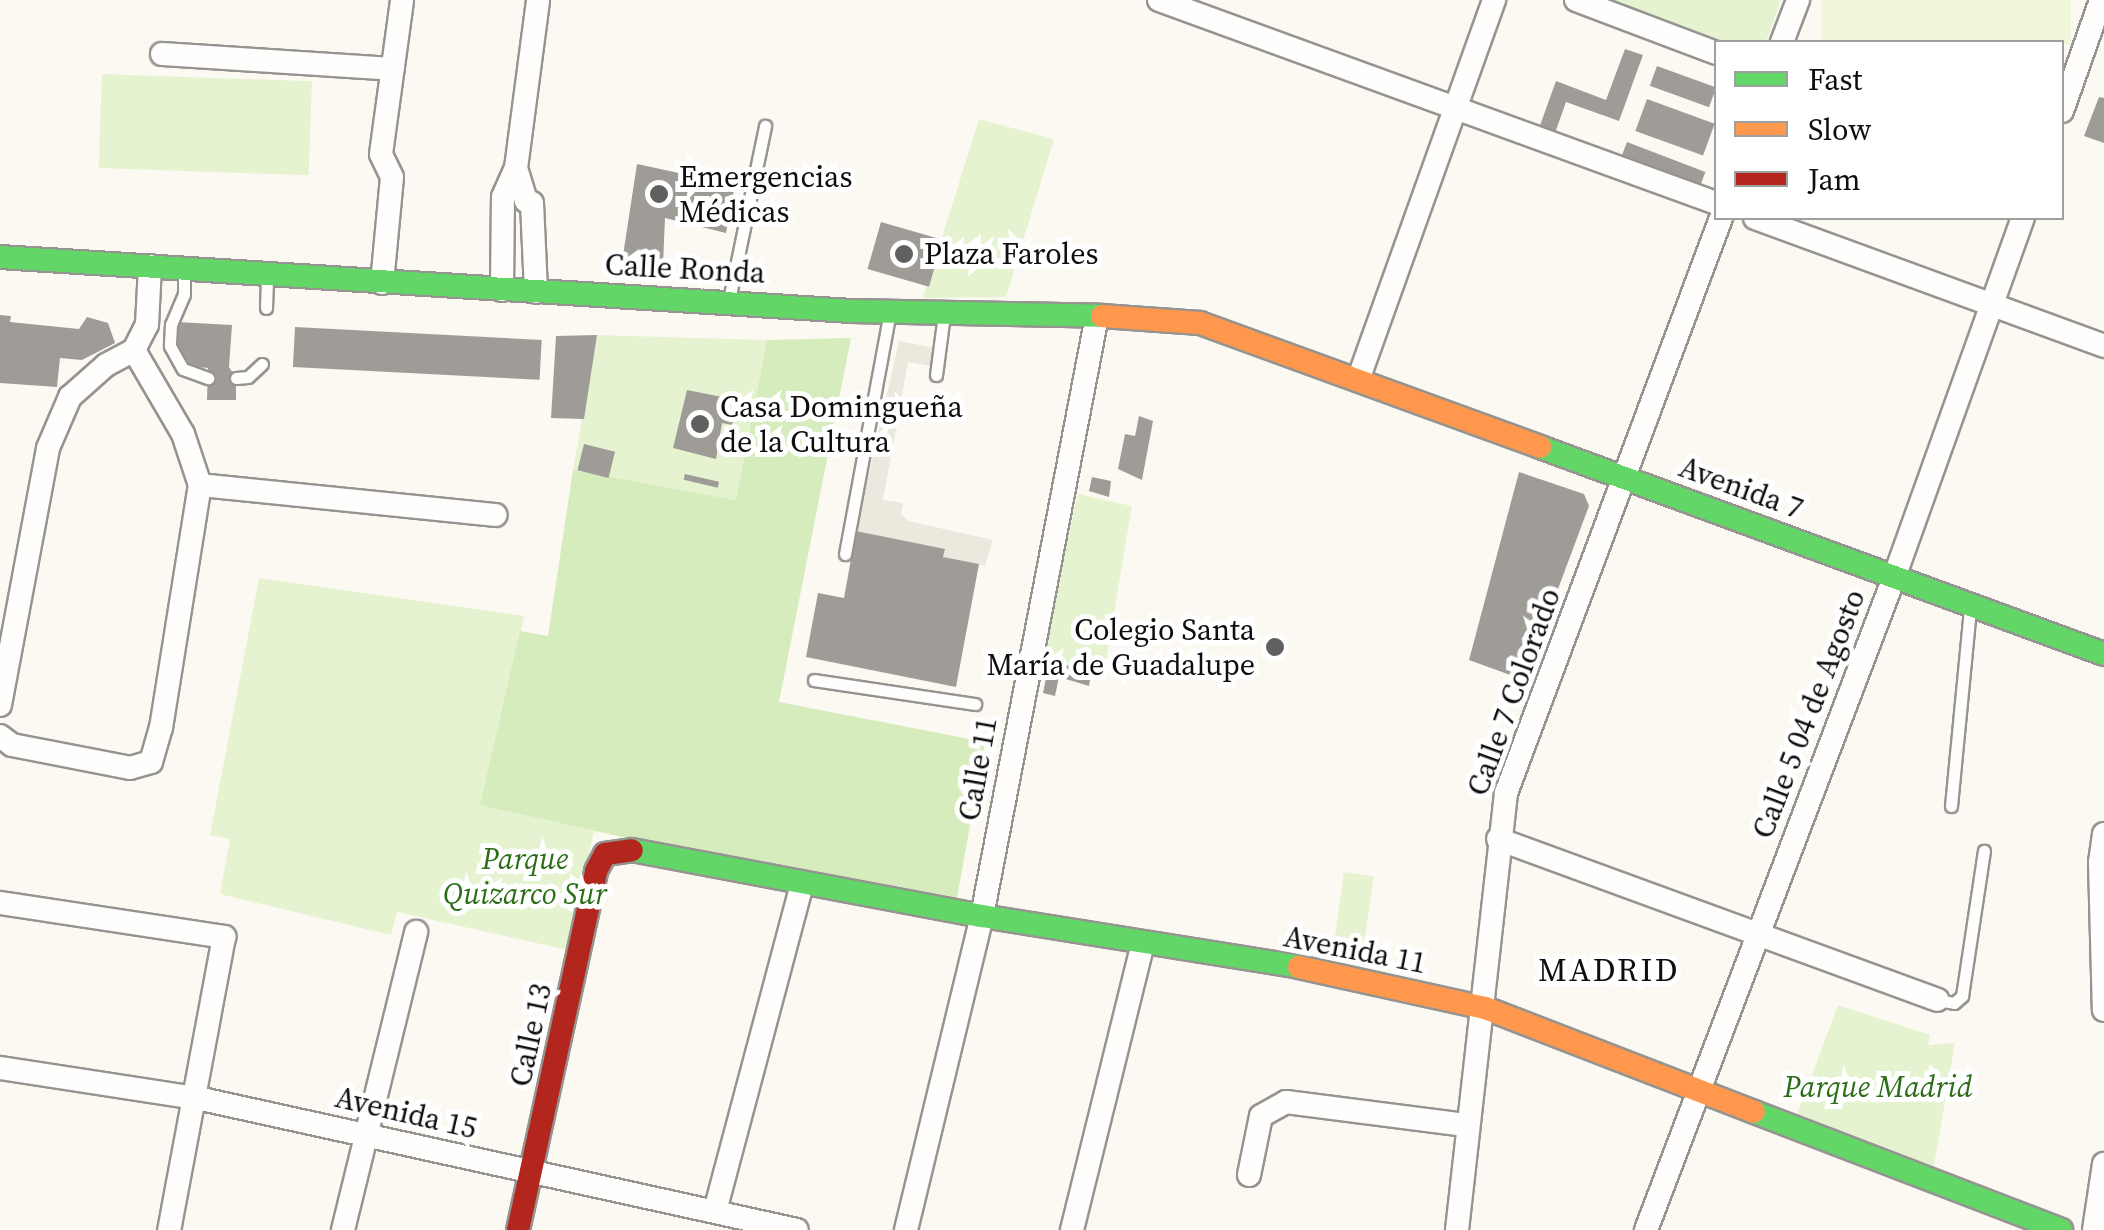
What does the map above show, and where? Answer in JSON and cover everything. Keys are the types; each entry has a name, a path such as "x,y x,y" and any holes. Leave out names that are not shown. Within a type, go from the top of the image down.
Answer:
{"street":[{"path":"382,283 392,178 381,154 402,0"},
{"path":"502,290 503,197 516,168 538,0"},
{"path":"1358,380 1494,0"},
{"path":"1576,0 1714,52"},
{"path":"1783,40 1798,0"},
{"path":"2064,106 2096,41 2101,0"},
{"path":"1168,1 1714,203"},
{"path":"162,54 393,69"},
{"path":"516,168 526,201 532,203 536,292"},
{"name":"Calle 7 Colorado","path":"1457,1230 1506,793 1721,220"},
{"path":"1761,220 2104,346"},
{"name":"Calle 5 04 de Agosto","path":"1646,1230 1755,934 1895,575 2022,220"},
{"name":"Calle Ronda","path":"0,257 890,312 1097,316 1200,324 1358,380"},
{"path":"0,705 48,448 70,396 106,365 134,350 147,325 150,266"},
{"name":"Calle 11","path":"906,1230 982,916 1097,316"},
{"path":"0,736 12,745 130,768 151,762 161,728 200,485 183,434 134,350"},
{"name":"Avenida 7","path":"1358,380 2104,654"},
{"path":"200,485 495,515"},
{"path":"2104,834 2100,862 2104,1010"},
{"path":"1498,839 1937,1000"},
{"name":"Avenida 11","path":"605,854 624,848 982,916 1348,975 1484,1008 1696,1093 2061,1230"},
{"name":"Calle 13","path":"518,1230 596,871 605,854"},
{"path":"715,1212 802,884"},
{"path":"0,903 224,937 197,1098 169,1230"},
{"path":"344,1230 416,932"},
{"path":"1072,1230 1143,944"},
{"name":"Avenida 15","path":"0,1068 197,1098 797,1230"},
{"path":"1250,1176 1261,1116 1286,1102 1466,1125"},
{"path":"2094,1230 2104,1164"}],"lane":[{"path":"729,300 765,126"},
{"path":"184,268 184,294 171,324 170,346 183,369 208,378"},
{"path":"266,308 268,274"},
{"path":"845,554 890,312"},
{"path":"936,375 944,314"},
{"path":"236,378 248,376 262,364"},
{"path":"1951,806 1970,603"},
{"path":"814,680 975,704"},
{"path":"1937,1000 1954,1002 1962,996 1984,852"}],"green space":[{"path":"1611,0 1781,0 1767,40 1721,40"},
{"path":"1822,0 2071,0 2071,45 2064,45 2064,40 1822,40"},
{"path":"102,74 312,81 309,175 99,168"},
{"path":"979,119 1054,139 1006,297 923,298"},
{"path":"597,335 767,340 736,500 573,470"},
{"path":"851,338 779,702 985,742 957,898 942,909 480,805 520,631 548,636 573,470 736,500 767,340"},
{"path":"1078,494 1132,506 1104,672 1041,657"},
{"name":"Parque Quizarco Sur","path":"259,578 524,616 481,804 594,831 568,950 397,912 391,935 220,894 230,839 210,835"},
{"path":"1344,872 1374,876 1361,966 1331,962"},
{"name":"Parque Madrid","path":"1838,1005 1930,1035 1928,1045 1955,1043 1932,1177 1793,1125"}],"shaded area":[{"path":"899,341 935,348 931,366 908,362 883,500 903,503 901,514 908,521 993,540 985,566 943,557 945,550 856,531"}],"building":[{"path":"1625,49 1643,55 1619,121 1566,102 1554,136 1538,131 1556,81 1606,100"},
{"path":"1657,66 1714,87 1714,94 1709,107 1650,86"},
{"path":"2099,97 2104,98 2104,143 2084,136"},
{"path":"1647,99 1714,123 1703,156 1635,131"},
{"path":"1627,142 1705,172 1698,191 1620,161"},
{"path":"637,164 735,185 726,233 665,218 663,265 622,262"},
{"name":"Plaza Faroles","path":"881,222 943,240 929,287 867,269"},
{"path":"0,315 11,316 10,322 79,329 87,317 108,323 115,343 82,360 60,358 57,387 0,383"},
{"path":"177,322 232,325 229,367 236,378 236,400 207,400 208,368 188,366 188,360 175,359"},
{"path":"295,327 542,340 540,380 293,367"},
{"path":"597,335 584,419 551,418 556,336"},
{"name":"Casa Domingueña de la Cultura","path":"687,390 727,398 725,410 735,412 732,425 722,423 716,459 673,448"},
{"path":"1139,416 1153,421 1142,480 1118,469 1125,434 1135,436"},
{"path":"584,444 615,452 609,478 577,470"},
{"path":"1519,472 1584,494 1589,506 1524,680 1469,660"},
{"path":"685,474 719,482 718,488 684,480"},
{"path":"1092,477 1111,481 1109,497 1089,491"},
{"path":"856,531 945,549 943,557 979,564 956,687 806,657 818,593 844,598"},
{"path":"1043,657 1091,673 1089,686 1059,677 1055,696 1043,693 1047,673 1040,671"}],"traffic: fast":[{"path":"0,257 851,311 1102,316"},
{"path":"1540,447 2104,654"},
{"path":"632,850 982,916 1299,967"},
{"path":"1754,1112 2061,1230"}],"traffic: slow":[{"path":"1102,316 1200,323 1540,447"},
{"path":"1299,967 1485,1008 1754,1112"}],"traffic: jam":[{"path":"518,1230 596,871 605,854 632,850"}],"place":[{"name":"Emergencias Médicas","path":"659,194"},
{"name":"Plaza Faroles","path":"904,254"},
{"name":"Casa Domingueña de la Cultura","path":"700,424"},
{"name":"Colegio Santa María de Guadalupe","path":"1275,647"}],"district":[{"name":"MADRID","path":"1609,970"}]}
